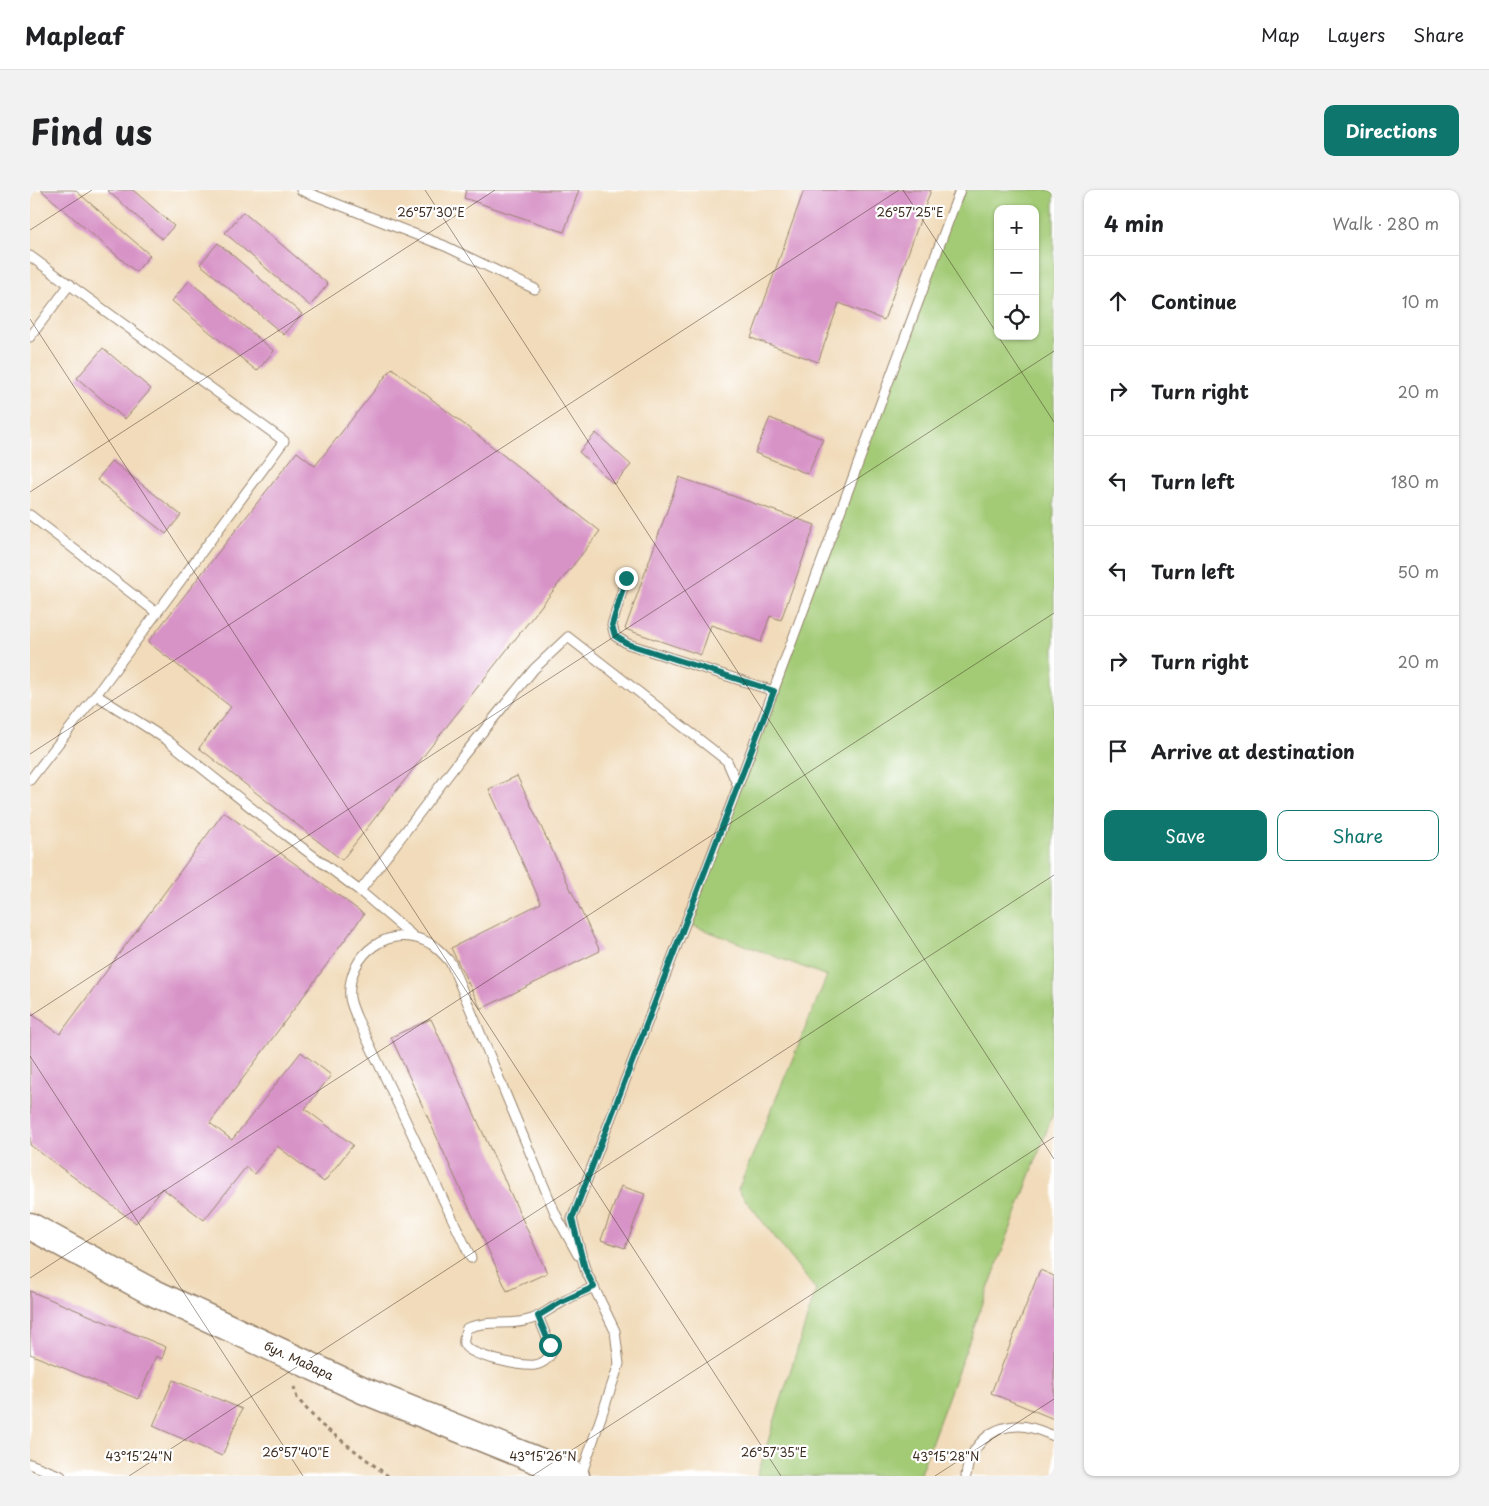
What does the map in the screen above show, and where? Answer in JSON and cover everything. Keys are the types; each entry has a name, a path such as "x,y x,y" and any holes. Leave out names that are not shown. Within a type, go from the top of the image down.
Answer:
{"main road":[{"name":"бул. Мадара","path":"30,1226 150,1291 286,1355 365,1391 576,1476"}],"lane":[{"path":"301,190 445,246 535,289"},
{"path":"585,1269 572,1219 774,691 960,190"},
{"path":"30,256 284,441 96,695 30,780"},
{"path":"30,337 70,284"},
{"path":"30,515 157,613"},
{"path":"626,578 612,625 615,636 628,644 774,691"},
{"path":"360,891 462,757 534,669 568,637 727,761 738,786"},
{"path":"96,695 167,740 284,834 360,891 414,938"},
{"path":"471,1258 350,1000 350,983 353,971 359,960 375,944 396,937 414,938 431,944 442,952 450,963 556,1215 615,1331 619,1364 581,1476"},
{"path":"538,1316 550,1345 551,1354 547,1360 535,1365 496,1360 470,1350 464,1345 467,1328 493,1322 512,1323 533,1319 561,1302 594,1287"},
{"path":"966,1476 967,1465 974,1448 987,1436 1003,1428 1021,1426 1054,1436"},
{"path":"30,1464 61,1476"}],"path":[{"path":"286,1355 298,1398 320,1424 388,1476"}],"green space":[{"path":"960,190 1054,190 1054,727 1049,740 1054,742 1054,1111 919,1476 757,1476 816,1290 738,1190 827,976 686,923"}],"building":[{"path":"41,190 75,190 150,255 136,272"},
{"path":"107,190 133,190 174,226 162,239"},
{"path":"466,190 579,190 564,232 464,198"},
{"path":"804,190 931,190 884,320 839,303 818,362 751,338"},
{"path":"243,212 328,284 310,306 225,233"},
{"path":"218,243 302,314 284,335 200,264"},
{"path":"189,281 274,351 257,371 172,301"},
{"path":"103,348 151,389 125,419 77,378"},
{"path":"392,368 600,531 342,860 199,748 231,707 148,642 297,452 315,466"},
{"path":"770,418 823,439 808,474 755,453"},
{"path":"596,433 631,465 614,484 579,452"},
{"path":"112,461 181,515 166,534 97,480"},
{"path":"679,477 815,525 781,620 770,616 761,642 711,625 701,655 625,629"},
{"path":"517,776 600,951 481,1009 451,948 541,903 489,789"},
{"path":"224,812 364,914 210,1123 232,1140 301,1052 331,1075 305,1109 353,1145 324,1182 277,1146 254,1174 246,1167 204,1220 162,1188 136,1223 30,1145 30,1013 60,1034"},
{"path":"431,1019 547,1273 507,1291 391,1037"},
{"path":"621,1186 645,1194 625,1248 601,1240"},
{"path":"1040,1270 1054,1276 1054,1419 991,1393"},
{"path":"30,1291 166,1347 162,1359 156,1356 138,1399 30,1354"},
{"path":"173,1380 242,1409 222,1456 153,1426"}],"route":[{"path":"550,1345 538,1316 561,1302 594,1287 585,1269 572,1219 774,691 628,644 615,636 612,625 626,578"}]}
